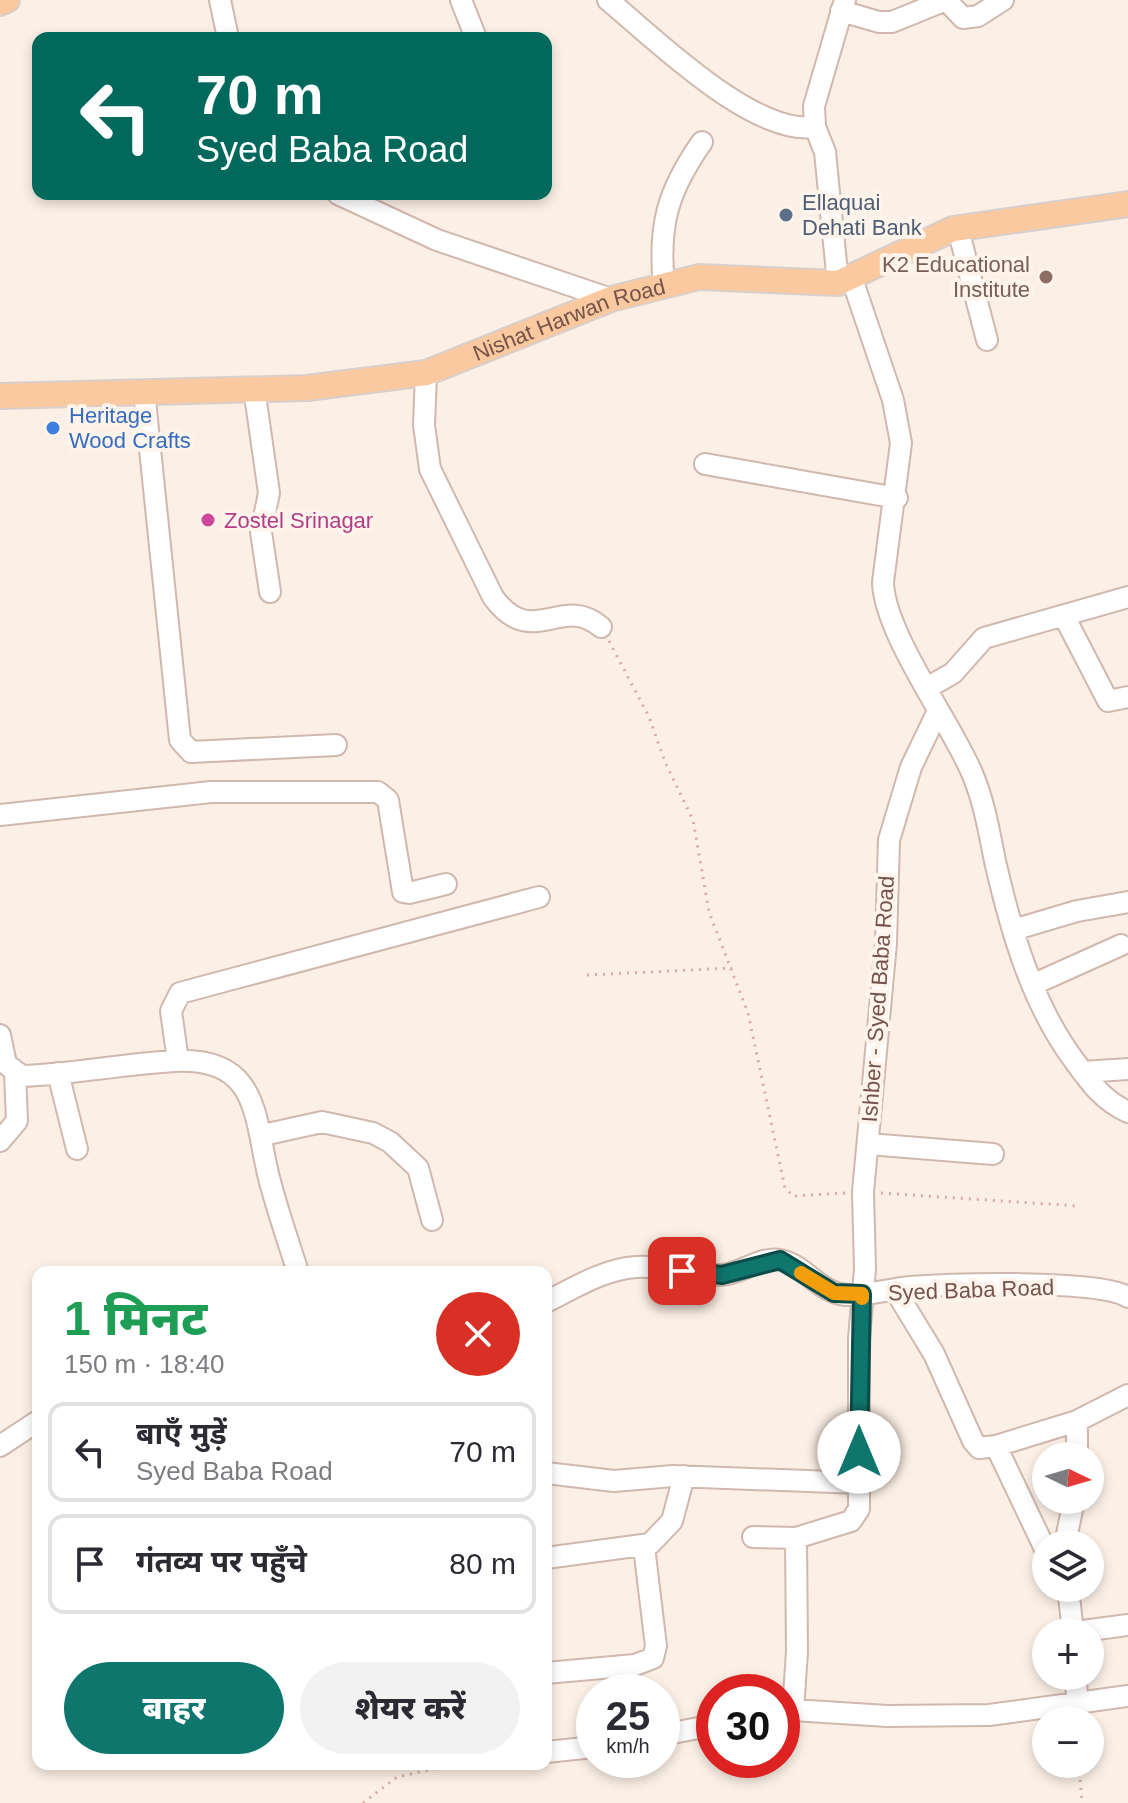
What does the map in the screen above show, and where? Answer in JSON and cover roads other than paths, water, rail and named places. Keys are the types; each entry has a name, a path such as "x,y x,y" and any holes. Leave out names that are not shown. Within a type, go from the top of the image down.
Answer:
{"main road":[{"path":"0,3 7,0"},
{"path":"845,281 908,249 958,229 1128,204"},
{"name":"Nishat Harwan Road","path":"0,396 307,388 426,373 611,299 699,277 845,281"}],"street":[{"path":"220,0 227,32"},
{"path":"461,0 474,32"},
{"path":"1003,0 973,18 963,18 946,0 892,22 879,22 843,6 816,91 815,127 825,152 845,281 900,427 897,498 884,593 891,616 937,713 962,749 974,778 1013,930 1032,985 1048,1019 1106,1100 1128,1112"},
{"path":"612,1 669,54 770,121 793,128 815,127"},
{"path":"664,286 661,249 664,217 678,181 702,142"},
{"path":"351,200 437,240 611,299"},
{"path":"958,229 987,340"},
{"path":"426,373 424,425 430,469 493,597 505,613 518,622 583,616 601,627"},
{"path":"254,388 269,493 261,532 270,592"},
{"path":"144,391 180,740 191,752 336,745"},
{"path":"705,464 897,498"},
{"path":"927,688 953,673 984,638 1128,597"},
{"path":"1064,616 1108,701 1128,697"},
{"name":"Ishber - Syed Baba Road","path":"796,1538 856,1518 863,1192 886,943 889,840 911,767 937,713"},
{"path":"0,815 211,792 378,792 388,800 403,892 446,884"},
{"path":"178,1061 171,1011 180,993 539,897"},
{"path":"1013,930 1077,911 1128,902"},
{"path":"1032,985 1121,945"},
{"path":"0,1035 6,1064 22,1076 178,1061 220,1068 235,1077 246,1090 263,1135 270,1179 296,1266"},
{"path":"1083,1072 1128,1069"},
{"path":"0,1141 17,1121 15,1073"},
{"path":"58,1073 77,1149"},
{"path":"263,1135 322,1122 373,1133 390,1142 418,1168 432,1220"},
{"path":"868,1144 993,1154"},
{"name":"Syed Baba Road","path":"552,1299 611,1272 633,1267 722,1275 771,1259 790,1263 834,1293 862,1294 959,1286 1059,1287 1114,1291 1128,1297"},
{"path":"895,1290 934,1354 979,1448 996,1446 1077,1421 1128,1395"},
{"path":"1077,1421 1077,1442"},
{"path":"0,1446 32,1425"},
{"path":"996,1446 1036,1530"},
{"path":"552,1474 614,1481 684,1476 859,1483"},
{"path":"552,1557 644,1547 672,1521 684,1476"},
{"path":"753,1537 796,1538 797,1652 794,1674"},
{"path":"552,1672 635,1665 653,1658 656,1646 644,1547"},
{"path":"1104,1628 1128,1625"},
{"path":"1077,1690 1077,1701"},
{"path":"800,1712 887,1716 989,1715 1128,1696"},
{"path":"552,1751 576,1749"}],"place":[{"name":"Ellaquai Dehati Bank","path":"786,215"},
{"name":"K2 Educational Institute","path":"1046,277"},
{"name":"Heritage Wood Crafts","path":"53,428"},
{"name":"Zostel Srinagar","path":"208,520"}]}
